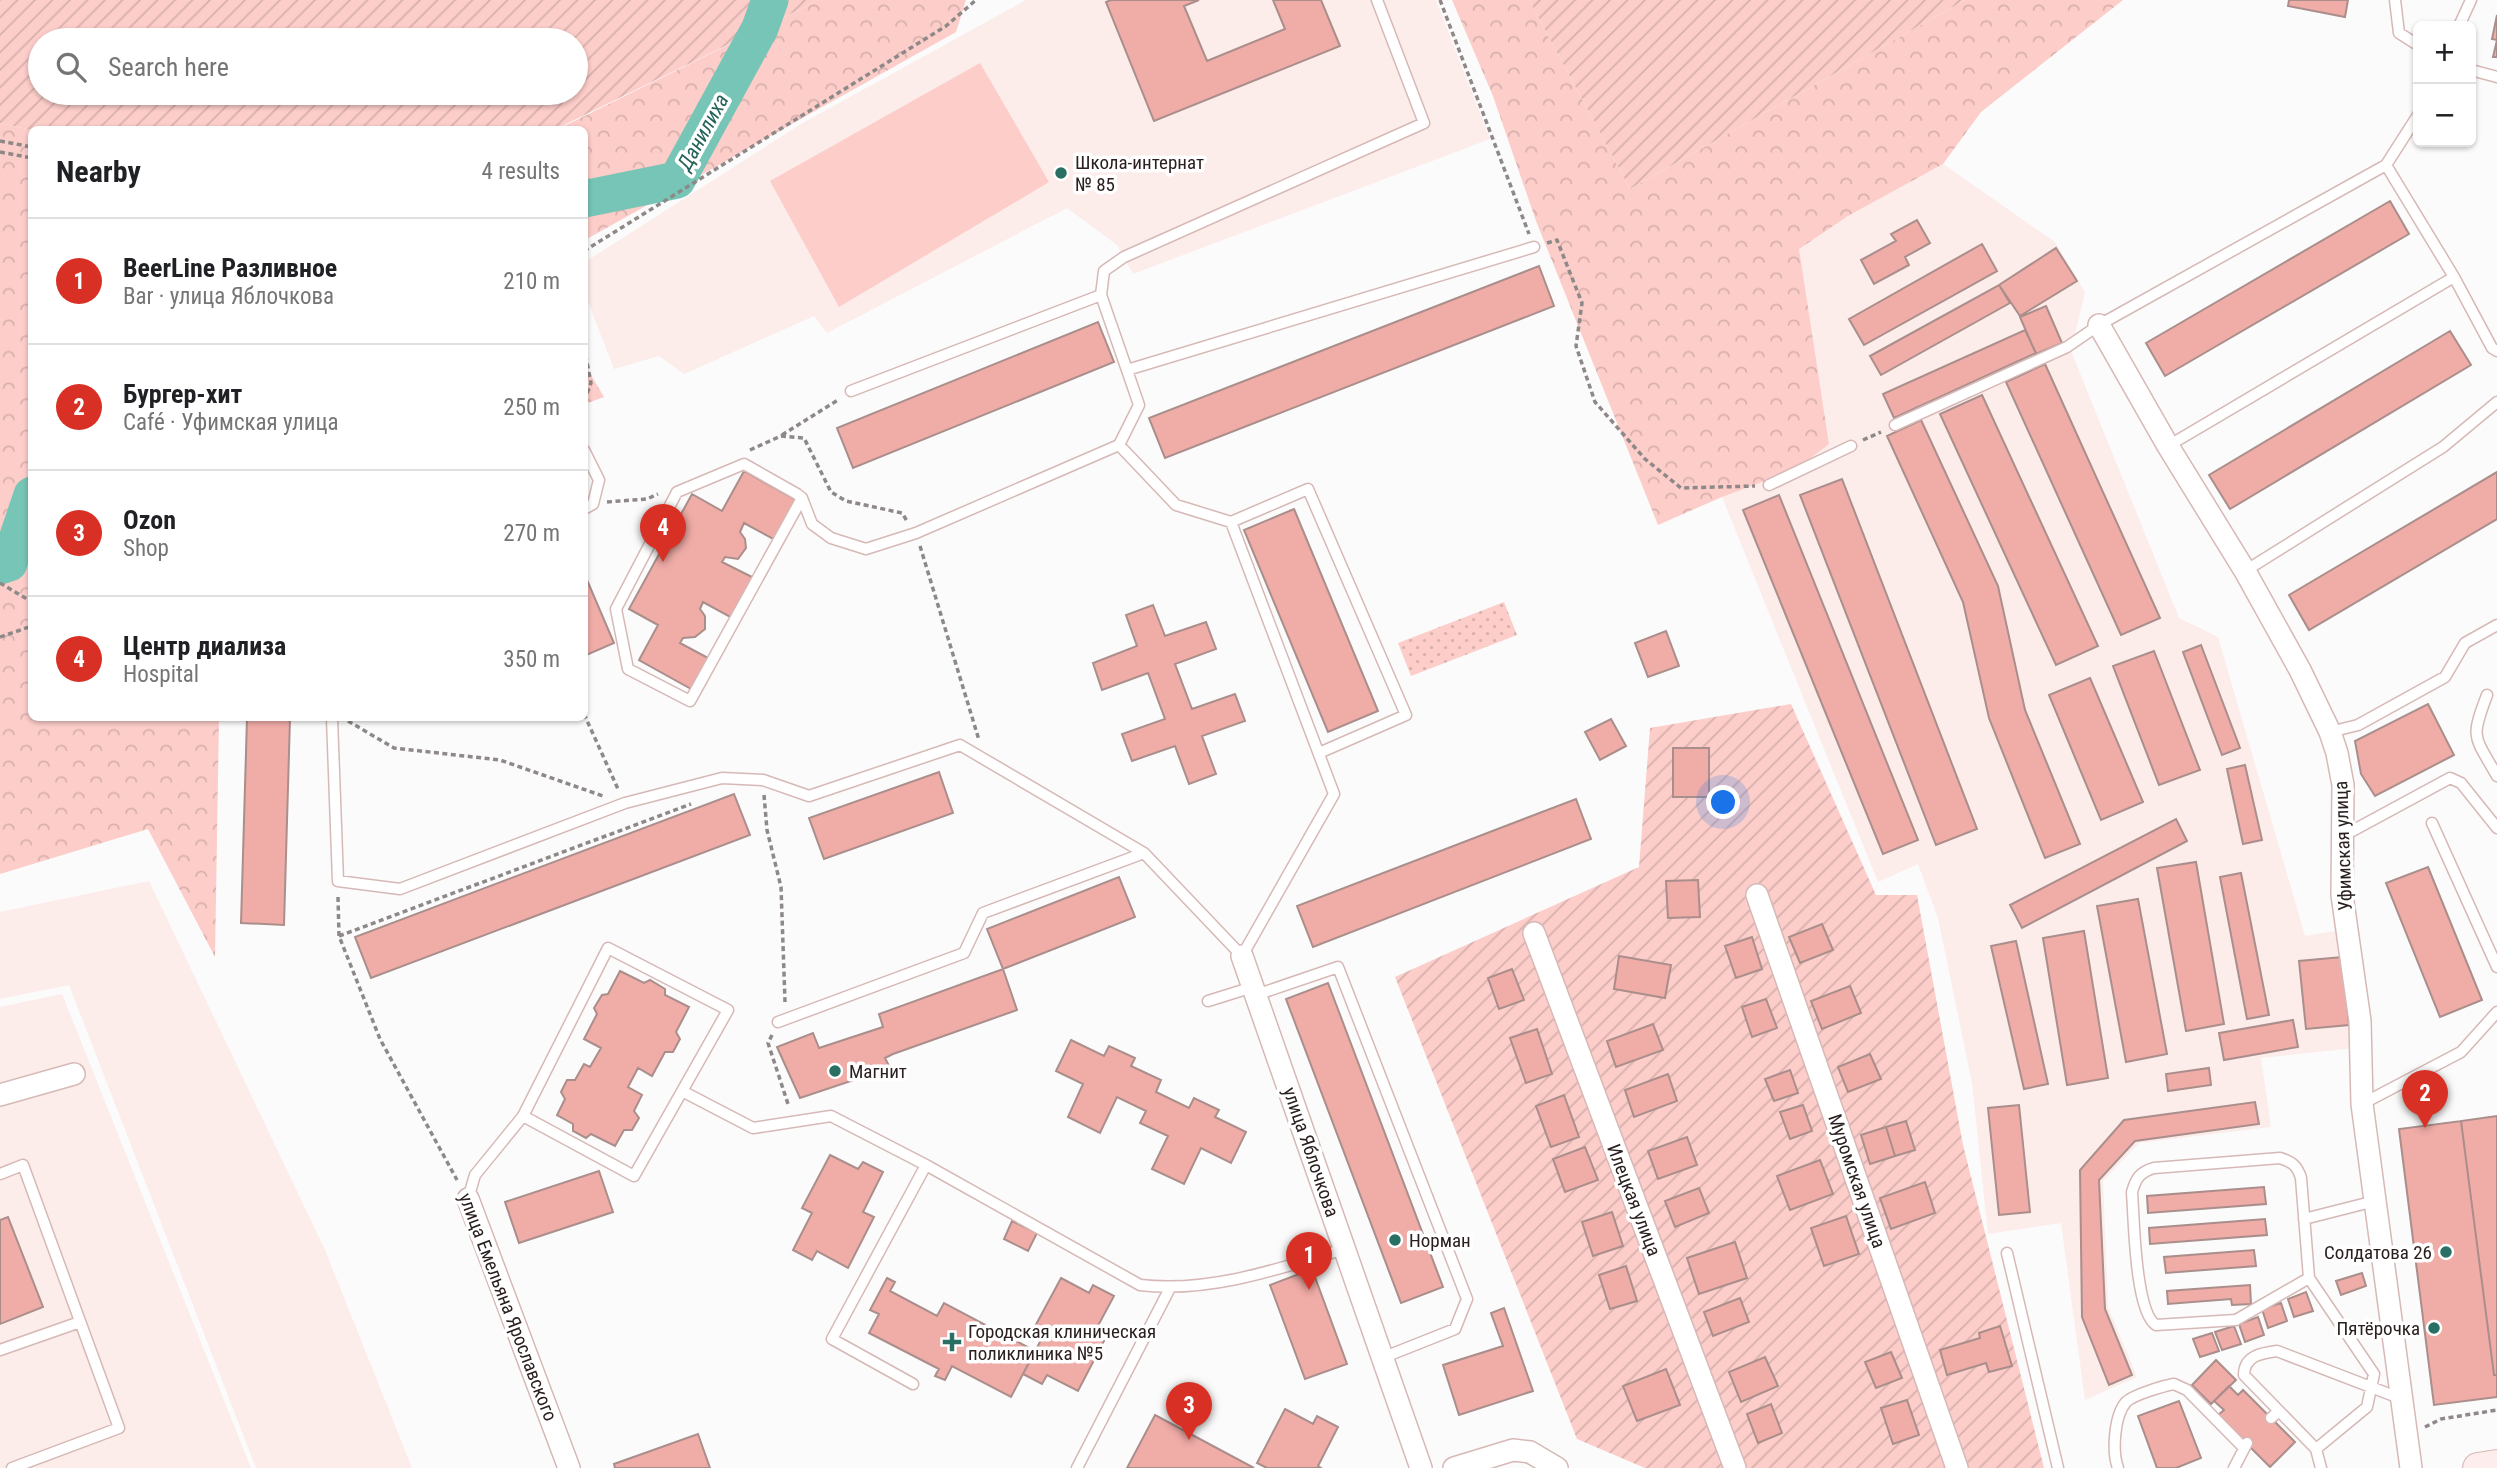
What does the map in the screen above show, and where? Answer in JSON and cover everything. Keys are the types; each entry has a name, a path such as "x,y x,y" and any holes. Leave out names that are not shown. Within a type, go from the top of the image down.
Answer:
{"main road":[{"path":"2478,1468 2497,1465"}],"street":[{"name":"Уфимская улица","path":"2099,325 2168,446 2245,571 2300,670 2330,732 2343,785 2342,895 2360,1021 2362,1104 2411,1468"},
{"name":"Муромская улица","path":"1757,895 1957,1468"},
{"name":"Илецкая улица","path":"1534,933 1735,1468"},
{"name":"улица Яблочкова","path":"1242,956 1421,1468"},
{"path":"0,1095 74,1074"},
{"name":"улица Емельяна Ярославского","path":"468,1199 569,1468"},
{"path":"1454,1468 1513,1450 1530,1452 1557,1468"}],"lane":[{"path":"802,498 690,701 628,669 616,609 677,492 744,464 802,498 812,523 831,538 866,548 916,533 1119,445 1139,405 1101,295 1104,271 1124,257 1424,123 1377,0"},
{"path":"2395,0 2399,33 2413,42"},
{"path":"2461,21 2471,0"},
{"path":"2476,71 2497,77"},
{"path":"1895,425 2067,347 2099,325 2386,164 2413,123"},
{"path":"2386,164 2454,277 2492,348 2497,351"},
{"path":"1127,370 1534,247"},
{"path":"2168,446 2454,277"},
{"path":"851,391 1101,295"},
{"path":"2245,571 2443,447 2497,402"},
{"path":"1119,445 1176,505 1231,522 1308,489 1406,715 1319,753"},
{"path":"1769,485 1851,446"},
{"path":"588,458 600,480 589,507"},
{"path":"332,721 338,881 400,890 625,803 722,778 763,780 809,796 960,745 1144,853 1242,956 1334,793 1231,522"},
{"path":"2330,732 2357,725 2445,677 2465,643 2497,625"},
{"path":"2487,695 2477,720 2475,736 2497,776"},
{"path":"2341,837 2450,778 2461,783 2497,828"},
{"path":"2432,823 2497,967"},
{"path":"778,1022 964,953 983,912 1144,853"},
{"path":"468,1199 475,1175 523,1116 608,948 728,1010 634,1176 523,1116"},
{"path":"1208,1001 1255,991 1338,967 1467,1299 1455,1329 1382,1358"},
{"path":"2362,1104 2460,1052 2497,1012"},
{"path":"682,1091 753,1128 831,1116 926,1165 1140,1284 1170,1288 1262,1274 1345,1249"},
{"path":"2309,1278 2236,1320 2156,1325 2149,1321 2146,1314 2139,1282 2132,1192 2135,1181 2142,1171 2154,1168 2280,1158 2297,1167 2301,1178 2309,1278 2374,1374 2367,1407 2316,1449"},
{"path":"0,1174 23,1165 119,1428 12,1468"},
{"path":"912,1384 832,1339 926,1165"},
{"path":"2304,1219 2375,1201"},
{"path":"2007,1254 2058,1468"},
{"path":"1077,1468 1170,1288"},
{"path":"0,1350 80,1322"},
{"path":"2321,1468 2316,1449 2275,1415 2244,1375 2247,1364 2256,1354 2277,1351 2402,1399"},
{"path":"2118,1468 2113,1450 2114,1438 2124,1405 2128,1400 2174,1384 2187,1390 2245,1445 2234,1468"}],"path":[{"path":"588,249 946,26 975,0"},
{"path":"1440,0 1534,247 1557,240 1582,303 1576,346 1595,402 1645,458 1681,488 1769,485"},
{"path":"0,141 28,146"},
{"path":"0,152 28,157"},
{"path":"588,368 591,383 588,391"},
{"path":"781,436 851,391"},
{"path":"1851,446 1895,425"},
{"path":"589,507 634,499"},
{"path":"922,553 985,758"},
{"path":"0,583 28,600"},
{"path":"0,637 28,627"},
{"path":"346,721 394,748 500,760 625,803"},
{"path":"587,721 625,803"},
{"path":"763,780 767,830 781,887 786,1006 768,1043 794,1122"},
{"path":"338,881 339,936 699,801"},
{"name":"улица Емельяна Ярославского","path":"339,936 380,1039 468,1199"},
{"path":"2407,1436 2441,1419 2497,1410"}],"shaded area":[{"name":"Школа-интернат № 85","path":"1026,0 1436,0 1490,139 1133,274 1117,245 1067,208 827,333 814,316 684,374 659,356 614,369 588,302 588,260 801,124"},
{"path":"1943,164 2055,242 2085,292 2071,351 2179,618 2218,637 2305,936 2342,930 2355,1048 2261,1058 2271,1127 2139,1143 2103,1181 2108,1307 2137,1377 2085,1400 2061,1223 1988,1234 1972,1083 1938,918 1918,864 1878,882 1722,497 1795,470 1829,444 1798,249 1848,216"},
{"path":"149,881 325,1250 412,1468 256,1468 69,985 0,999 0,912"},
{"path":"62,994 251,1468 0,1468 0,1007"}],"green space":[{"path":"0,0 819,0 562,126 28,126 28,129 0,123"},
{"path":"819,0 966,0 956,32 588,238 588,126 564,126"},
{"path":"1452,0 1529,0 1630,189 1965,0 2123,0 1981,112 1943,164 1848,216 1799,249 1829,444 1795,470 1722,497 1658,525 1536,221 1493,96"},
{"path":"1529,0 1965,0 1630,189"},
{"path":"980,63 1049,182 839,307 770,181"},
{"path":"0,123 28,129 28,721 219,721 215,957 148,829 0,874"},
{"path":"588,370 604,397 588,403"},
{"path":"1504,602 1517,635 1411,676 1398,643"},
{"path":"1791,704 1876,895 1917,895 1963,1145 2044,1468 1645,1468 1577,1439 1395,977 1639,867 1650,728"}],"building":[{"path":"1199,0 1184,6 1207,61 1285,29 1273,0 1321,0 1340,46 1154,121 1106,2"},
{"path":"2289,0 2348,0 2345,17 2288,6"},
{"path":"2497,15 2497,40 2492,39"},
{"path":"2497,40 2497,57 2493,57"},
{"path":"2390,201 2409,234 2165,376 2146,343"},
{"path":"1917,220 1930,243 1905,257 1909,265 1874,284 1861,260 1896,241 1891,234"},
{"path":"1982,244 1997,271 1864,345 1849,319"},
{"path":"2056,248 2077,281 2020,316 1999,285"},
{"path":"1539,266 1554,306 1165,458 1149,418"},
{"path":"1999,285 2010,303 1881,375 1870,356"},
{"path":"2046,306 2062,343 2036,354 2020,317"},
{"path":"1098,322 1114,362 853,468 837,428"},
{"path":"2025,330 2036,353 1894,418 1883,394"},
{"path":"2450,331 2471,365 2230,509 2209,475"},
{"path":"2045,364 2160,618 2121,635 2006,382"},
{"path":"1982,395 2098,646 2056,665 1940,414"},
{"path":"1921,420 1998,586 2025,710 2080,844 2045,858 1989,718 1963,602 1887,436"},
{"path":"744,471 796,500 775,540 744,523 740,532 745,539 746,548 738,559 725,557 722,562 754,578 732,618 703,602 700,609 705,616 705,629 695,637 683,638 680,643 708,658 691,689 639,660 658,625 629,609 692,494 722,511"},
{"path":"2497,472 2497,519 2309,630 2289,595"},
{"path":"1842,479 1977,829 1936,845 1800,495"},
{"path":"1779,495 1918,840 1883,854 1743,510"},
{"path":"1294,509 1378,711 1328,732 1244,530"},
{"path":"588,582 614,643 588,654"},
{"path":"1153,605 1165,636 1206,622 1216,649 1175,664 1192,709 1235,694 1245,721 1202,736 1216,774 1189,784 1175,746 1132,761 1122,734 1165,719 1148,673 1102,690 1093,663 1137,646 1126,615"},
{"path":"1666,631 1679,666 1648,677 1635,643"},
{"path":"2201,645 2240,748 2222,755 2183,652"},
{"path":"2154,651 2200,770 2159,785 2113,666"},
{"path":"2090,678 2143,802 2101,820 2049,695"},
{"path":"2428,704 2454,755 2375,796 2361,774 2355,741"},
{"path":"1611,719 1626,746 1600,760 1585,732"},
{"path":"247,721 290,721 284,925 241,923"},
{"path":"1673,748 1709,748 1709,797 1673,797"},
{"path":"2245,765 2262,840 2243,844 2227,769"},
{"path":"939,772 953,813 824,859 809,818"},
{"path":"734,794 750,835 371,978 355,937"},
{"path":"1576,799 1591,839 1313,947 1297,906"},
{"path":"2176,819 2187,841 2022,928 2010,905"},
{"path":"2196,862 2224,1024 2186,1031 2157,868"},
{"path":"2428,867 2482,1000 2440,1017 2386,883"},
{"path":"2241,873 2269,1015 2247,1019 2220,877"},
{"path":"1119,877 1135,917 1003,969 987,929"},
{"path":"1698,880 1700,917 1668,918 1666,881"},
{"path":"2138,899 2167,1054 2126,1062 2097,906"},
{"path":"1822,924 1833,950 1800,963 1789,937"},
{"path":"2084,931 2108,1078 2067,1085 2043,938"},
{"path":"1752,937 1762,969 1736,978 1725,946"},
{"path":"2016,941 2048,1084 2024,1089 1991,946"},
{"path":"1619,956 1671,965 1665,998 1614,989"},
{"path":"2342,957 2349,1025 2306,1029 2299,961"},
{"path":"1003,969 1017,1010 893,1054 885,1058 890,1068 800,1098 777,1047 813,1033 819,1048 883,1027 879,1014"},
{"path":"1512,969 1524,1000 1499,1009 1488,978"},
{"path":"620,971 644,983 650,980 665,989 665,995 689,1007 676,1032 680,1039 673,1052 665,1052 652,1076 638,1068 628,1087 642,1095 634,1111 639,1118 632,1130 624,1130 615,1146 591,1134 586,1138 573,1131 573,1124 557,1115 565,1099 561,1092 567,1080 575,1080 584,1064 590,1067 601,1048 584,1039 597,1014 594,1008 602,995 608,994"},
{"path":"1328,983 1443,1287 1401,1303 1286,999"},
{"path":"1850,986 1861,1013 1822,1029 1811,1001"},
{"path":"1766,999 1777,1028 1752,1037 1742,1007"},
{"path":"2293,1020 2298,1047 2224,1060 2219,1033"},
{"path":"1653,1024 1663,1050 1616,1067 1607,1041"},
{"path":"1537,1029 1552,1074 1526,1083 1510,1038"},
{"path":"1071,1040 1104,1056 1109,1046 1135,1058 1131,1066 1161,1080 1156,1092 1189,1108 1194,1098 1219,1110 1215,1117 1246,1132 1231,1163 1201,1148 1184,1184 1152,1169 1168,1136 1140,1123 1146,1111 1117,1097 1100,1133 1068,1117 1083,1084 1056,1071"},
{"path":"1870,1054 1881,1079 1848,1092 1838,1067"},
{"path":"2209,1068 2211,1085 2168,1091 2166,1074"},
{"path":"1790,1070 1798,1093 1774,1101 1765,1079"},
{"path":"1668,1074 1677,1101 1634,1117 1625,1090"},
{"path":"1564,1095 1579,1137 1551,1147 1536,1106"},
{"path":"2255,1102 2259,1124 2135,1141 2099,1180 2105,1309 2132,1375 2109,1385 2082,1317 2080,1170 2124,1120"},
{"path":"1803,1105 1812,1131 1790,1139 1780,1112"},
{"path":"2019,1105 2030,1212 1999,1215 1988,1108"},
{"path":"2497,1116 2497,1375 2494,1375 2461,1121"},
{"path":"1906,1121 1915,1150 1895,1156 1886,1127"},
{"name":"Солдатова 26","path":"2461,1121 2494,1375 2497,1375 2497,1397 2434,1405 2399,1129"},
{"path":"1886,1127 1895,1156 1870,1164 1861,1135"},
{"path":"1687,1137 1697,1165 1658,1179 1648,1151"},
{"path":"1585,1147 1598,1180 1565,1192 1553,1159"},
{"path":"830,1155 858,1169 863,1162 883,1172 863,1212 874,1217 848,1268 817,1251 812,1260 793,1250 812,1213 802,1208"},
{"path":"1820,1160 1833,1194 1790,1210 1777,1176"},
{"path":"599,1171 613,1212 519,1243 505,1202"},
{"path":"1925,1182 1935,1213 1891,1229 1880,1198"},
{"path":"2264,1187 2266,1204 2148,1213 2147,1196"},
{"path":"1699,1188 1709,1213 1675,1227 1665,1201"},
{"path":"1612,1212 1623,1246 1593,1256 1582,1222"},
{"path":"1846,1216 1859,1254 1824,1266 1811,1228"},
{"path":"8,1217 43,1307 0,1324 0,1220"},
{"path":"2265,1219 2267,1235 2150,1244 2149,1228"},
{"path":"1012,1221 1037,1233 1028,1251 1004,1239"},
{"path":"1735,1242 1747,1278 1699,1294 1687,1258"},
{"path":"2254,1250 2256,1266 2166,1273 2164,1257"},
{"path":"1626,1266 1637,1301 1610,1309 1599,1275"},
{"path":"1312,1269 1347,1364 1305,1379 1270,1285"},
{"path":"2362,1273 2366,1286 2341,1295 2336,1281"},
{"name":"Городская клиническая поликлиника №5","path":"887,1278 895,1282 890,1291 937,1316 944,1303 1035,1351 1011,1397 952,1366 945,1380 935,1376 939,1369 869,1333 879,1314 870,1310"},
{"path":"1061,1278 1089,1293 1093,1285 1114,1296 1093,1335 1104,1341 1078,1391 1047,1375 1042,1384 1023,1374 1042,1338 1032,1332"},
{"path":"2250,1285 2251,1304 2232,1305 2231,1299 2168,1304 2167,1291"},
{"path":"2306,1292 2313,1311 2294,1317 2288,1299"},
{"path":"1740,1298 1749,1322 1713,1336 1704,1312"},
{"path":"2281,1303 2287,1321 2268,1328 2262,1309"},
{"path":"1504,1308 1533,1391 1459,1415 1443,1365 1503,1346 1491,1313"},
{"path":"2258,1317 2264,1335 2245,1342 2239,1324"},
{"path":"2000,1326 2012,1366 1989,1372 1986,1363 1947,1375 1940,1350 1980,1338 1979,1333"},
{"path":"2234,1326 2241,1344 2222,1350 2215,1332"},
{"path":"2212,1333 2219,1351 2200,1357 2193,1339"},
{"path":"1891,1352 1902,1378 1876,1388 1865,1362"},
{"path":"1765,1357 1778,1386 1741,1402 1729,1372"},
{"path":"2216,1360 2236,1380 2211,1404 2192,1385"},
{"path":"1666,1369 1680,1405 1637,1421 1623,1386"},
{"path":"2229,1386 2238,1395 2243,1390 2295,1442 2270,1467 2218,1415 2224,1410 2214,1401"},
{"path":"1907,1400 1919,1435 1893,1444 1881,1408"},
{"path":"2179,1401 2201,1458 2176,1468 2157,1468 2138,1416"},
{"path":"1771,1404 1782,1433 1758,1443 1747,1414"},
{"path":"1285,1409 1313,1424 1317,1416 1338,1427 1318,1466 1321,1468 1267,1468 1257,1463"},
{"path":"1155,1415 1254,1468 1127,1468"},
{"path":"698,1434 710,1468 615,1468 614,1464"}],"waterway":[{"name":"Данилиха","path":"588,198 677,180 760,28 770,0"},
{"name":"Данилиха","path":"0,566 9,563 28,507"}],"place":[{"name":"Школа-интернат № 85","path":"1061,173"},
{"name":"Центр диализа","path":"663,562"},
{"name":"Магнит","path":"835,1071"},
{"name":"Бургер-хит","path":"2425,1128"},
{"name":"Норман","path":"1395,1240"},
{"name":"Солдатова 26","path":"2446,1252"},
{"name":"BeerLine Разливное","path":"1309,1290"},
{"name":"Пятёрочка","path":"2434,1328"},
{"name":"Городская клиническая поликлиника №5","path":"952,1342"},
{"name":"Ozon","path":"1189,1440"}]}
